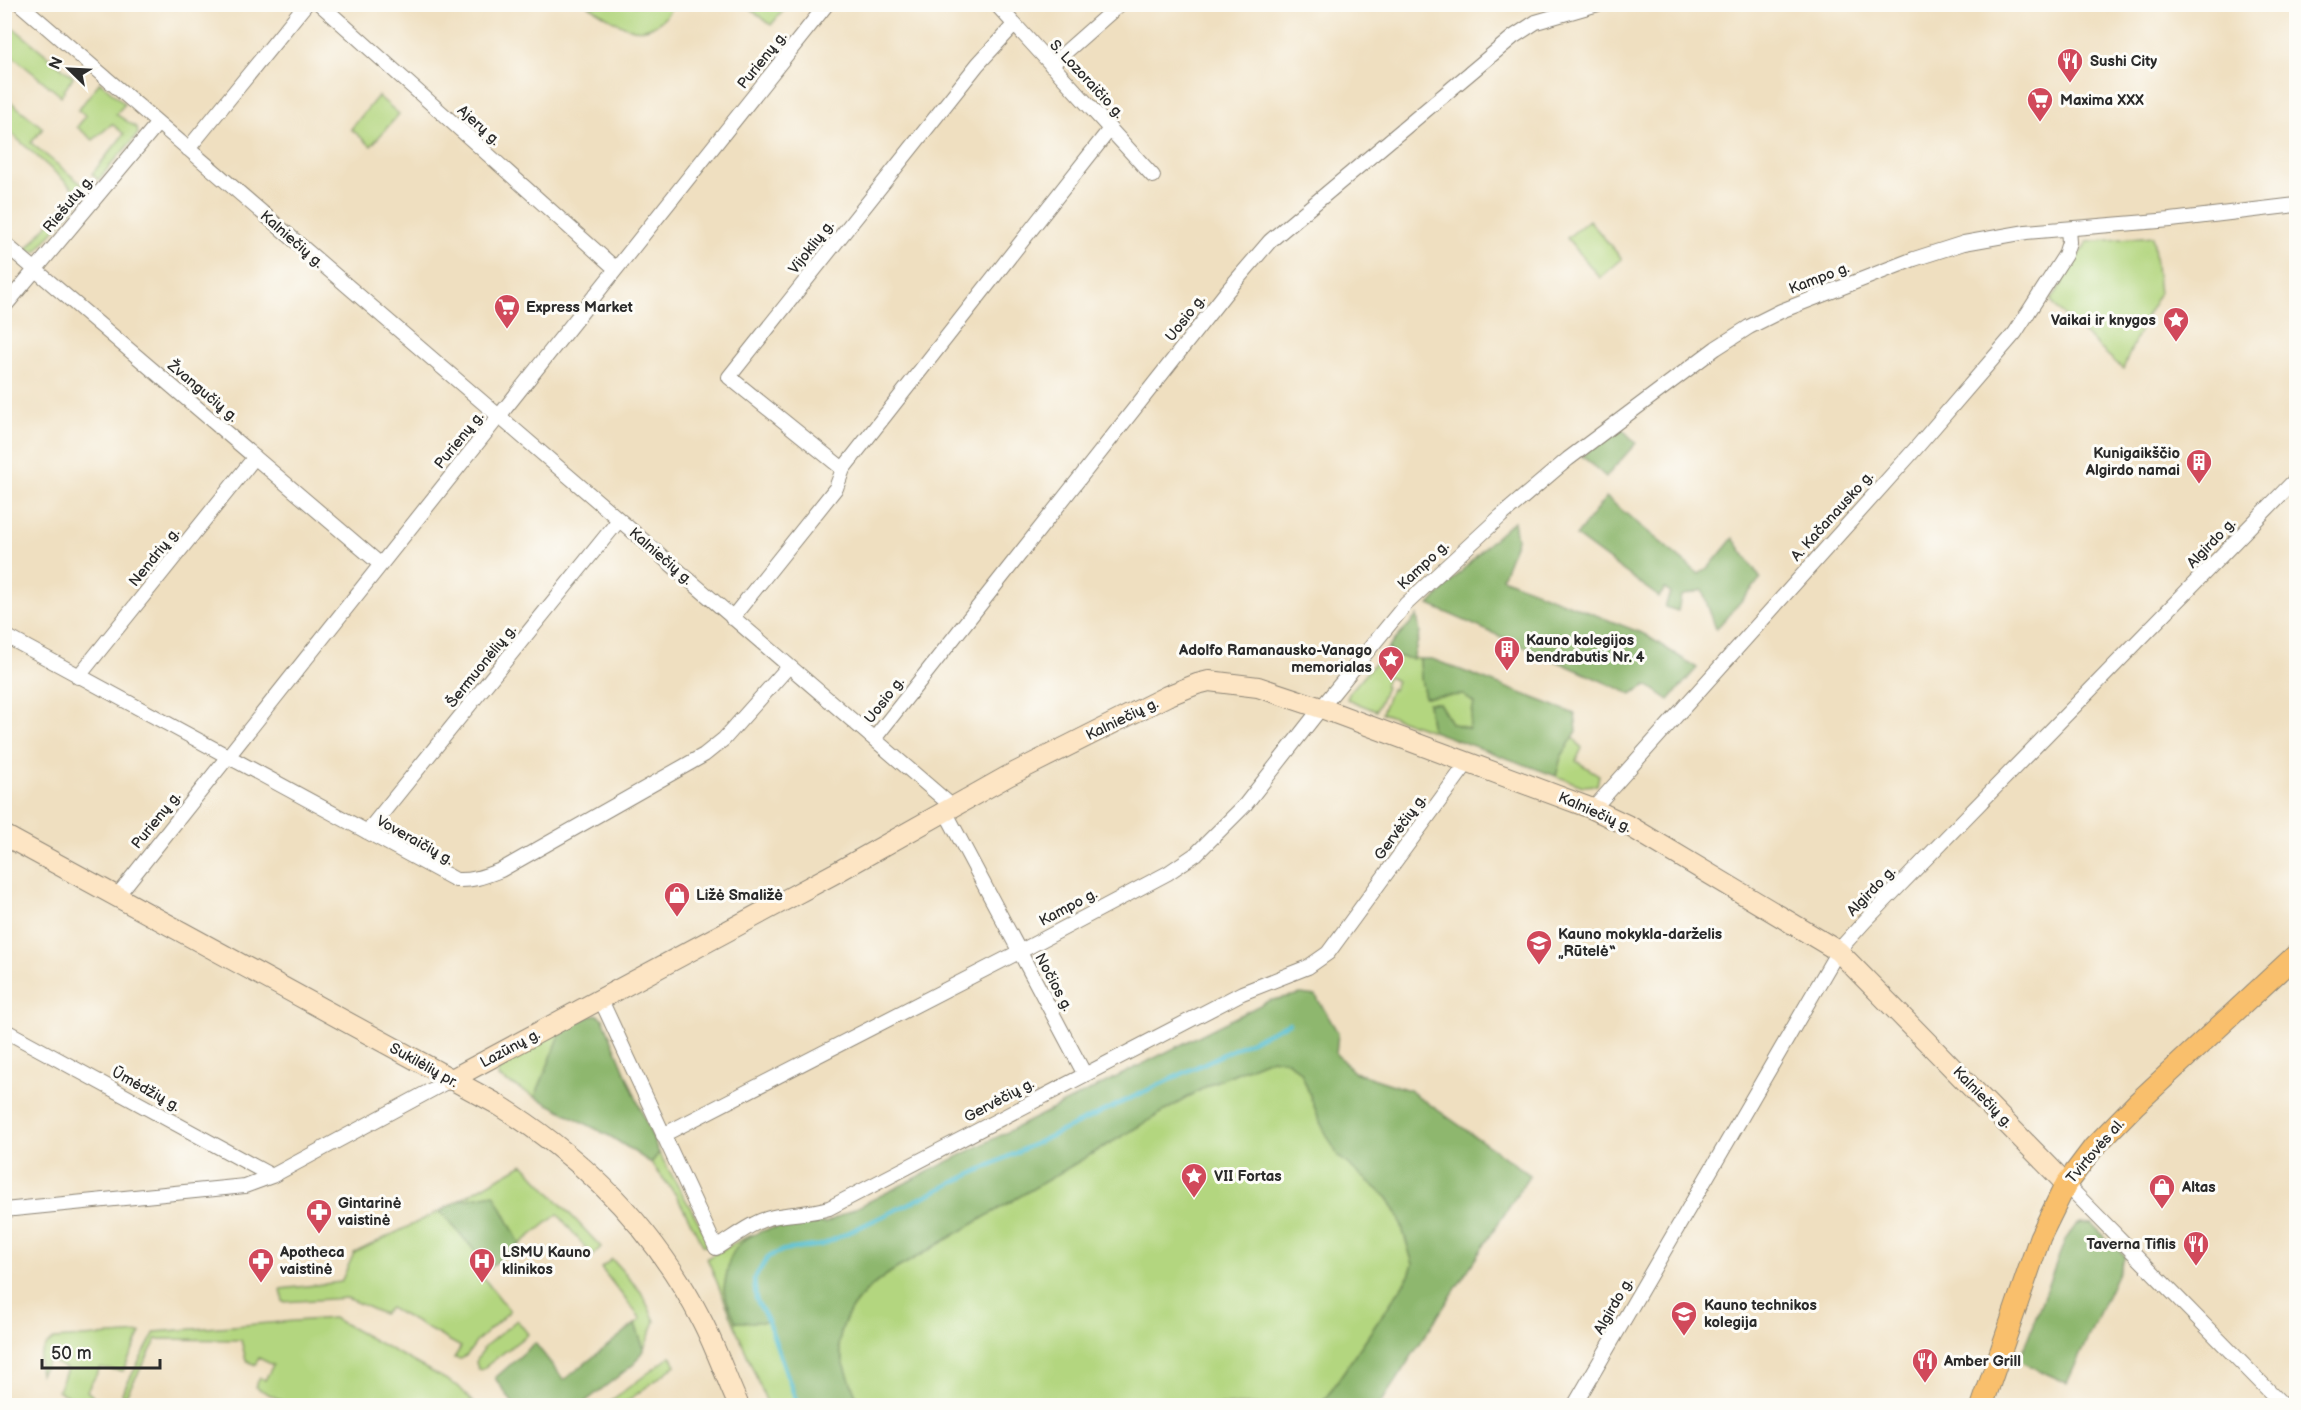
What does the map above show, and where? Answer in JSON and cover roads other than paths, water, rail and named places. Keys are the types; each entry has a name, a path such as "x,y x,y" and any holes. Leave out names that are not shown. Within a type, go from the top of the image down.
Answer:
{"main road":[{"name":"Tvirtovės al.","path":"1982,1406 2040,1237 2066,1184 2094,1147 2136,1104 2296,955"}],"street":[{"name":"Kalniečių g.","path":"20,4 789,666 949,809 1008,776 1167,696 1209,681 1258,687 1321,708 1593,809 1631,827 1838,951 2284,1406"},
{"path":"188,148 306,4"},
{"name":"Ajerų g.","path":"320,4 616,269"},
{"name":"Purienų g.","path":"117,896 827,4"},
{"name":"S. Lozoraičio g.","path":"996,4 1153,176"},
{"path":"1051,65 1119,4"},
{"name":"Uosio g.","path":"874,740 1228,290 1270,241 1513,37 1553,10 1598,4"},
{"name":"Vijoklių g.","path":"843,469 729,377 978,64 1014,25"},
{"name":"Riešutų g.","path":"4,307 158,123"},
{"path":"732,618 836,488 843,469 1110,129"},
{"name":"Kampo g.","path":"663,1135 1019,952 1168,873 1196,854 1245,805 1406,604 1501,516 1568,459 1724,343 1781,311 1914,259 1964,243 1998,236 2296,205"},
{"name":"A. Kačanausko g.","path":"1593,809 1917,447 2015,333 2065,255 2069,242 2068,229"},
{"name":"Žvangučių g.","path":"4,243 380,564"},
{"name":"Nendrių g.","path":"78,677 255,458"},
{"name":"Algirdo g.","path":"1574,1406 1838,951 2296,479"},
{"name":"Šermuonėlių g.","path":"367,832 620,520"},
{"name":"Voveraičių g.","path":"4,635 456,880 477,879 501,870 704,755 724,739 789,666"},
{"name":"Gervėčių g.","path":"601,1000 717,1248 760,1221 774,1216 812,1213 829,1208 1084,1073 1242,993 1308,968 1328,953 1468,762"},
{"name":"Nočios g.","path":"949,809 1019,952 1084,1073"},
{"name":"Lazūnų g.","path":"4,1210 199,1192 245,1186 272,1176 601,1000 949,809"},
{"name":"Sukilėlių pr.","path":"4,835 496,1104 546,1136 602,1184 631,1214 670,1266 703,1323 739,1406"},
{"name":"Ūmėdžių g.","path":"4,1030 272,1176"}],"waterway":[{"path":"798,1406 768,1321 756,1299 754,1279 768,1257 784,1250 822,1245 1289,1023"}],"place":[{"name":"Sushi City","path":"2070,84"},
{"name":"Maxima XXX","path":"2040,123"},
{"name":"Express Market","path":"507,330"},
{"name":"Vaikai ir knygos","path":"2176,343"},
{"name":"Kunigaikščio Algirdo namai","path":"2199,485"},
{"name":"Kauno kolegijos bendrabutis Nr. 4","path":"1507,672"},
{"name":"Adolfo Ramanausko-Vanago memorialas","path":"1391,682"},
{"name":"Ližė Smaližė","path":"677,918"},
{"name":"Kauno mokykla-darželis „Rūtelė“","path":"1539,966"},
{"name":"VII Fortas","path":"1194,1199"},
{"name":"Altas","path":"2162,1210"},
{"name":"Gintarinė vaistinė","path":"319,1235"},
{"name":"Taverna Tiflis","path":"2196,1267"},
{"name":"Apotheca vaistinė","path":"261,1284"},
{"name":"LSMU Kauno klinikos","path":"482,1284"},
{"name":"Kauno technikos kolegija","path":"1684,1337"},
{"name":"Amber Grill","path":"1925,1384"}]}
